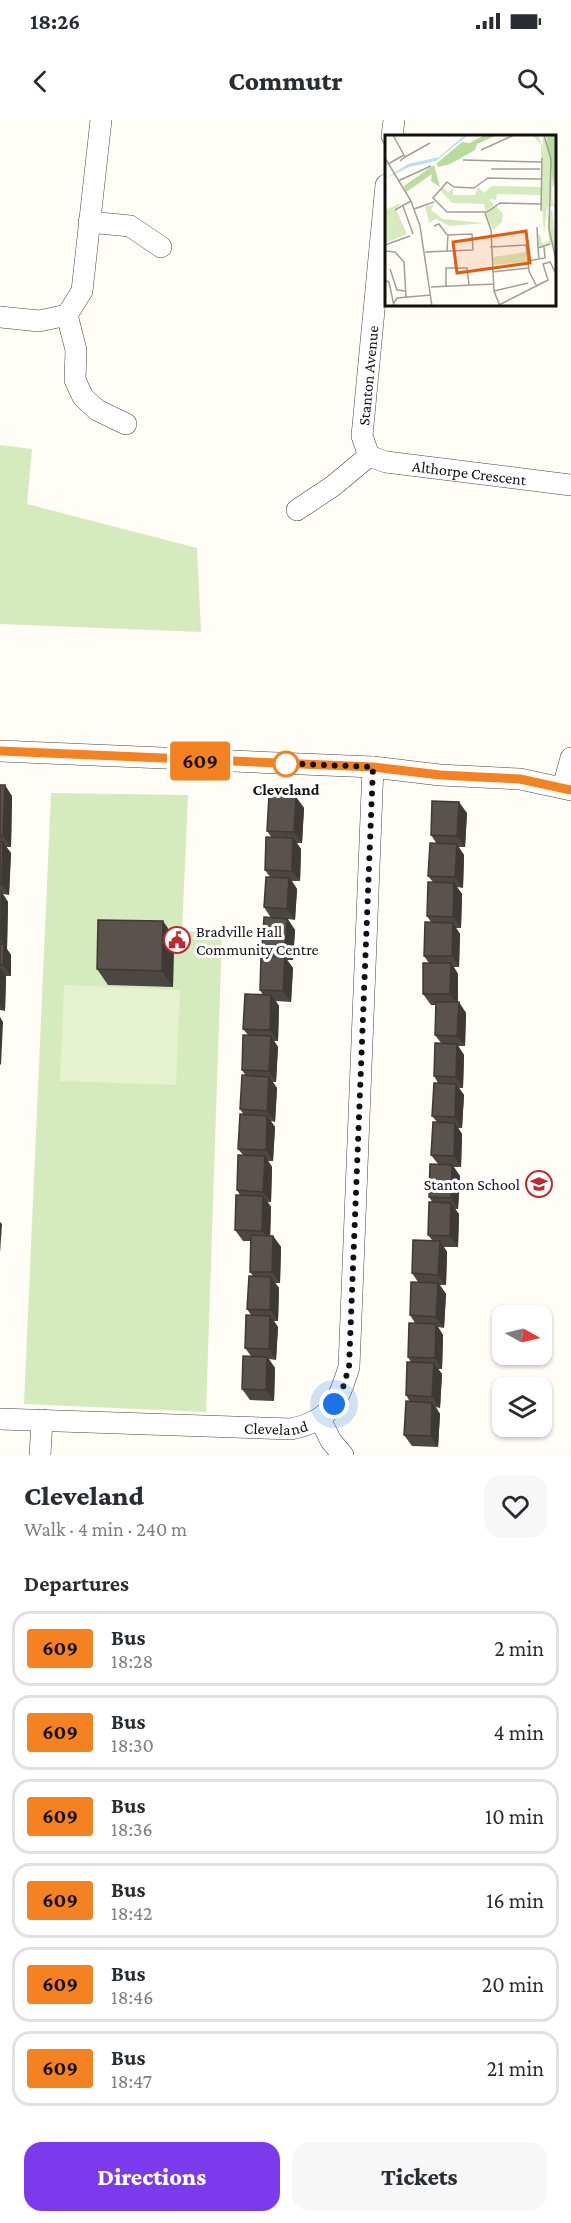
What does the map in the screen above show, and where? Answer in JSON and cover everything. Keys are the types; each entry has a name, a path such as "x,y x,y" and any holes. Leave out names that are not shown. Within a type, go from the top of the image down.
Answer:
{"street":[{"path":"0,317 39,321 67,315 82,291 101,120"},
{"path":"392,135 394,120"},
{"name":"Stanton Avenue","path":"369,456 362,436 385,205"},
{"path":"89,222 130,226 161,247"},
{"path":"67,315 76,350 75,380 83,397 97,410 126,424"},
{"path":"297,510 333,486 369,456"},
{"name":"Althorpe Crescent","path":"369,456 386,462 571,485"},
{"path":"0,751 373,767 440,775 520,779 567,789 571,758"},
{"name":"Cleveland","path":"0,1419 291,1429 313,1424 327,1414 341,1394 349,1367 373,767"},
{"path":"320,1419 331,1441 343,1455"},
{"path":"40,1455 42,1420"}],"green space":[{"path":"0,445 32,449 27,504 197,548 201,632 0,624"},
{"path":"51,793 188,795 182,931 222,933 206,1412 24,1404"},
{"path":"64,985 180,990 176,1085 60,1081"}],"building":[{"path":"0,785 5,785 3,836 0,836"},
{"path":"269,795 296,797 294,832 267,831"},
{"path":"432,801 459,802 457,836 431,835"},
{"path":"266,837 293,838 292,871 265,870"},
{"path":"0,842 3,842 2,884 0,884"},
{"path":"430,843 457,844 455,877 428,876"},
{"path":"266,877 289,878 287,909 264,907"},
{"path":"428,882 454,883 453,917 427,916"},
{"path":"264,917 287,919 285,949 262,948"},
{"path":"98,920 163,921 162,971 97,969"},
{"path":"425,922 453,923 452,956 424,956"},
{"path":"0,944 4,944 3,965 0,965"},
{"path":"261,956 285,957 283,991 260,990"},
{"path":"423,963 451,963 450,994 423,994"},
{"path":"245,994 271,995 270,1030 243,1029"},
{"path":"436,1002 459,1002 457,1036 435,1035"},
{"path":"243,1035 271,1036 269,1071 242,1070"},
{"path":"435,1043 457,1044 456,1077 434,1076"},
{"path":"242,1075 269,1077 267,1111 240,1109"},
{"path":"434,1083 456,1084 455,1117 432,1116"},
{"path":"240,1114 267,1116 266,1150 238,1149"},
{"path":"433,1122 455,1123 454,1156 431,1155"},
{"path":"238,1155 265,1156 263,1192 237,1190"},
{"path":"430,1164 452,1165 451,1198 429,1197"},
{"path":"236,1195 263,1196 262,1231 235,1230"},
{"path":"429,1202 451,1203 450,1236 428,1235"},
{"path":"251,1235 273,1236 272,1272 250,1272"},
{"path":"413,1240 440,1241 438,1275 412,1273"},
{"path":"249,1276 271,1277 270,1310 247,1309"},
{"path":"411,1282 438,1283 436,1317 410,1315"},
{"path":"246,1315 270,1316 269,1349 245,1348"},
{"path":"409,1323 436,1324 435,1358 408,1357"},
{"path":"243,1356 267,1357 266,1390 242,1389"},
{"path":"407,1362 434,1363 432,1397 406,1395"},
{"path":"406,1401 432,1403 431,1436 404,1435"}],"bus line":[{"name":"609","path":"0,751 373,767 440,775 520,779 571,790"}],"place":[{"name":"Cleveland","path":"286,764"},
{"name":"Bradville Hall Community Centre","path":"177,940"},
{"name":"Stanton School","path":"539,1184"}],"route":[{"path":"286,764 278,763 373,767 349,1367 341,1394 334,1404"}]}
